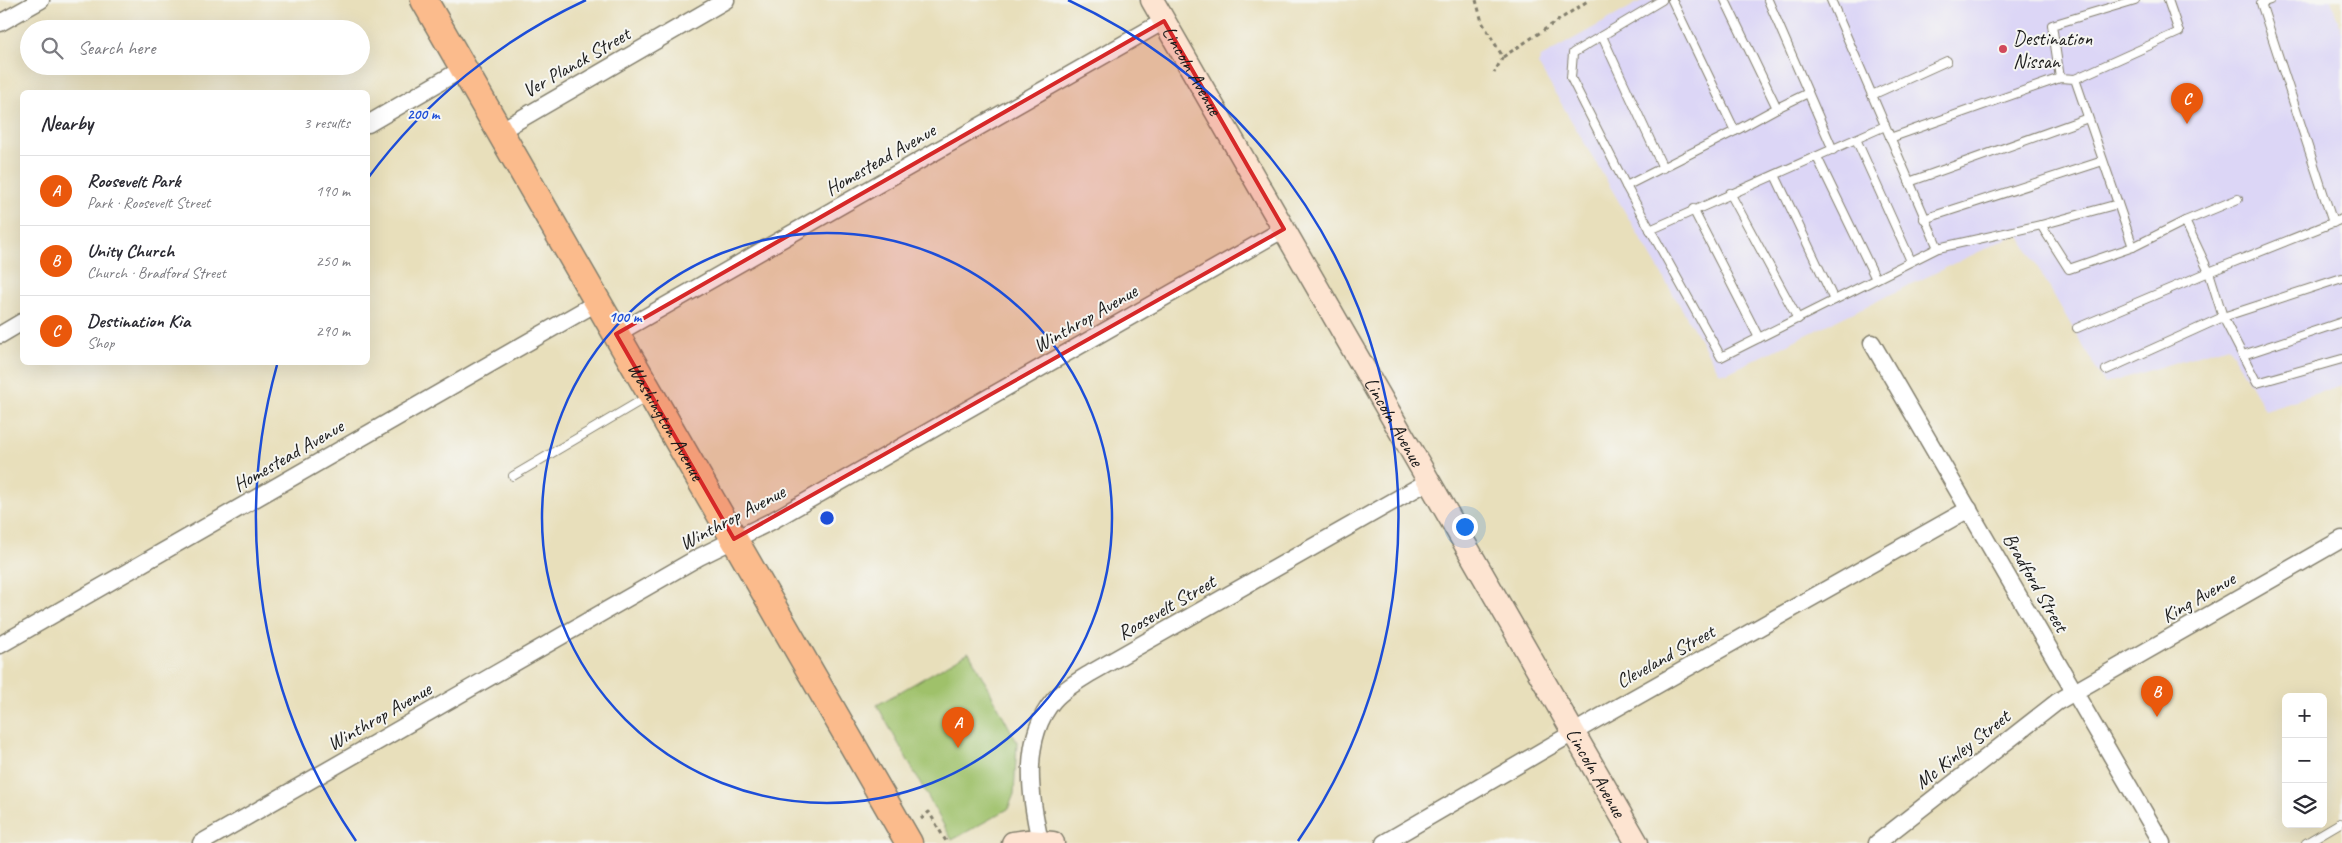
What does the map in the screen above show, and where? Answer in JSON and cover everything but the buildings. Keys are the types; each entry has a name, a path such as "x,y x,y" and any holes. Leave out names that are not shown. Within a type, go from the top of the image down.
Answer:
{"main road":[{"name":"Washington Avenue","path":"424,0 909,843"}],"street":[{"path":"0,23 41,0"},
{"name":"Ver Planck Street","path":"500,131 726,0"},
{"name":"Lincoln Avenue","path":"1152,0 1637,843"},
{"name":"Homestead Avenue","path":"616,334 1164,21"},
{"path":"370,123 464,68"},
{"name":"Winthrop Avenue","path":"201,843 734,539 770,522 1284,229"},
{"name":"Homestead Avenue","path":"0,645 598,302"},
{"path":"0,335 20,323"},
{"name":"Bradford Street","path":"1872,343 2162,843"},
{"name":"Roosevelt Street","path":"1046,842 1034,816 1031,778 1032,758 1040,723 1049,707 1060,694 1091,673 1429,481"},
{"name":"Cleveland Street","path":"1384,843 1573,732 1969,508"},
{"name":"King Avenue","path":"2075,692 2342,539"},
{"name":"Mc Kinley Street","path":"1877,843 2057,702 2075,692"},
{"path":"1013,843 1046,842"}],"lane":[{"path":"1662,0 1573,53 1571,78 1626,186 1721,357 1938,248 2041,225 2118,204"},
{"path":"1672,0 1735,131"},
{"path":"1725,0 1778,108"},
{"path":"1768,0 1833,150"},
{"path":"1831,0 1938,248"},
{"path":"2060,78 2052,25 2135,0"},
{"path":"1890,138 2060,78 2075,79 2179,32 2168,0"},
{"path":"2270,0 2261,3 2333,223"},
{"path":"1602,36 1663,168"},
{"path":"1872,95 1947,60"},
{"path":"2075,79 2133,246"},
{"path":"1626,186 1808,93"},
{"path":"1909,182 2088,118"},
{"path":"1650,230 1885,126"},
{"path":"1856,139 1911,261"},
{"path":"1817,157 1876,279"},
{"path":"1924,219 2103,161"},
{"path":"1775,174 1834,300"},
{"path":"1730,194 1798,318"},
{"path":"2041,225 2069,269 2133,246 2238,198"},
{"path":"1694,209 1759,338"},
{"path":"2077,328 2209,272 2342,220"},
{"path":"2185,221 2209,272 2224,317 2257,383 2342,358"},
{"path":"2106,370 2224,317 2342,278"},
{"path":"2243,355 2342,322"},
{"path":"512,476 651,394"},
{"path":"2306,843 2340,823"}],"path":[{"path":"1476,0 1482,22 1502,57"},
{"path":"1494,72 1502,57 1589,0"}],"highlighted area":[{"path":"1164,21 1284,229 734,539 616,334"}],"shaded area":[{"path":"1643,0 2331,0 2342,32 2342,385 2265,410 2228,346 2105,384 2018,233 1727,373 1719,372 1538,64 1541,57"}],"green space":[{"path":"969,652 1017,742 1014,794 1008,809 952,840 877,705"}],"place":[{"name":"Destination Nissan","path":"2003,49"},
{"name":"Destination Kia","path":"2187,124"},
{"name":"Unity Church","path":"2157,717"},
{"name":"Roosevelt Park","path":"958,748"}]}
